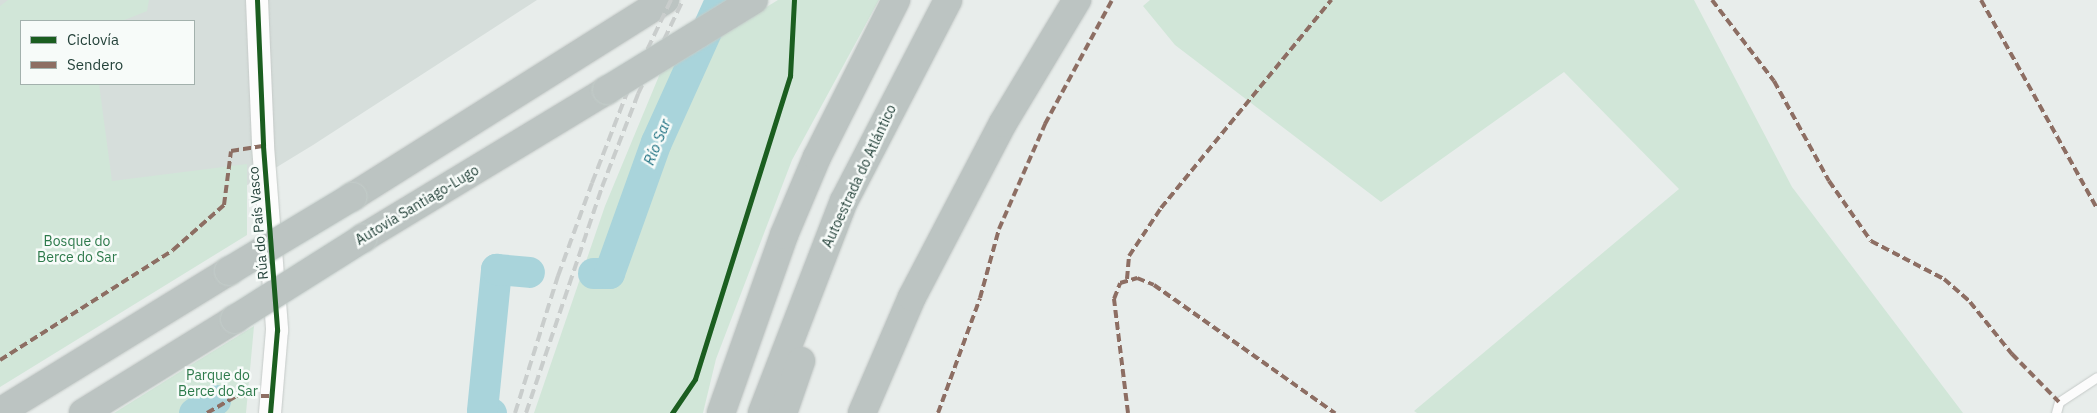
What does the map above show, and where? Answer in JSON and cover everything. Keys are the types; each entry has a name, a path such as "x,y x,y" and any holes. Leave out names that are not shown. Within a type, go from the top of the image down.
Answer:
{"highway":[{"path":"0,412 229,270 352,197 665,0"},
{"name":"Autovía Santiago-Lugo","path":"83,413 363,238 754,0"},
{"path":"720,413 784,235 845,98 896,0"},
{"name":"Autoestrada do Atlántico","path":"762,413 844,201 948,0"},
{"path":"862,413 912,297 1003,123 1077,0"},
{"path":"783,413 876,142"}],"street":[{"name":"Rúa do País Vasco","path":"257,0 263,146 277,330 270,413"}],"lane":[{"path":"2056,413 2059,402 2097,377"}],"shaded area":[{"path":"0,0 537,0 313,145 0,336"}],"green space":[{"name":"Bosque do Berce do Sar","path":"8,0 149,0 147,11 124,20 20,20 20,85 99,85 112,181 247,164 247,235 0,387 0,6"},
{"path":"778,0 879,0 792,160 716,359 703,413 534,413 605,206 661,71"},
{"path":"1150,0 1694,0 1792,187 1963,413 1417,413 1414,411 1679,189 1564,72 1381,202 1175,45 1143,6"},
{"name":"Parque do Berce do Sar","path":"254,326 246,413 114,413 194,363"}],"waterway":[{"name":"Río Sar","path":"593,273 609,273 656,142 720,0"},
{"name":"Río Sar","path":"491,413 482,410 496,269 529,272"},
{"path":"194,413 215,400"}],"railway":[{"path":"515,413 558,276 592,183 628,90 671,0"},
{"path":"526,413 602,187 638,94 683,0"}],"marked path":[{"path":"938,413 980,298 999,229 1045,124 1112,0"},
{"path":"1127,279 1129,256 1161,208 1331,0"},
{"path":"1712,0 1774,81 1829,181 1871,241 1944,279 1970,302 2012,354 2059,402"},
{"path":"1981,0 2097,208"},
{"path":"0,360 173,250 224,205 231,151 263,146"},
{"path":"1128,413 1114,299 1120,283 1137,278 1154,285 1335,413"},
{"path":"207,413 237,396 271,396"}],"cycle path":[{"path":"257,0 263,146 277,330 270,413"},
{"path":"672,413 695,379 790,76 794,0"}]}
